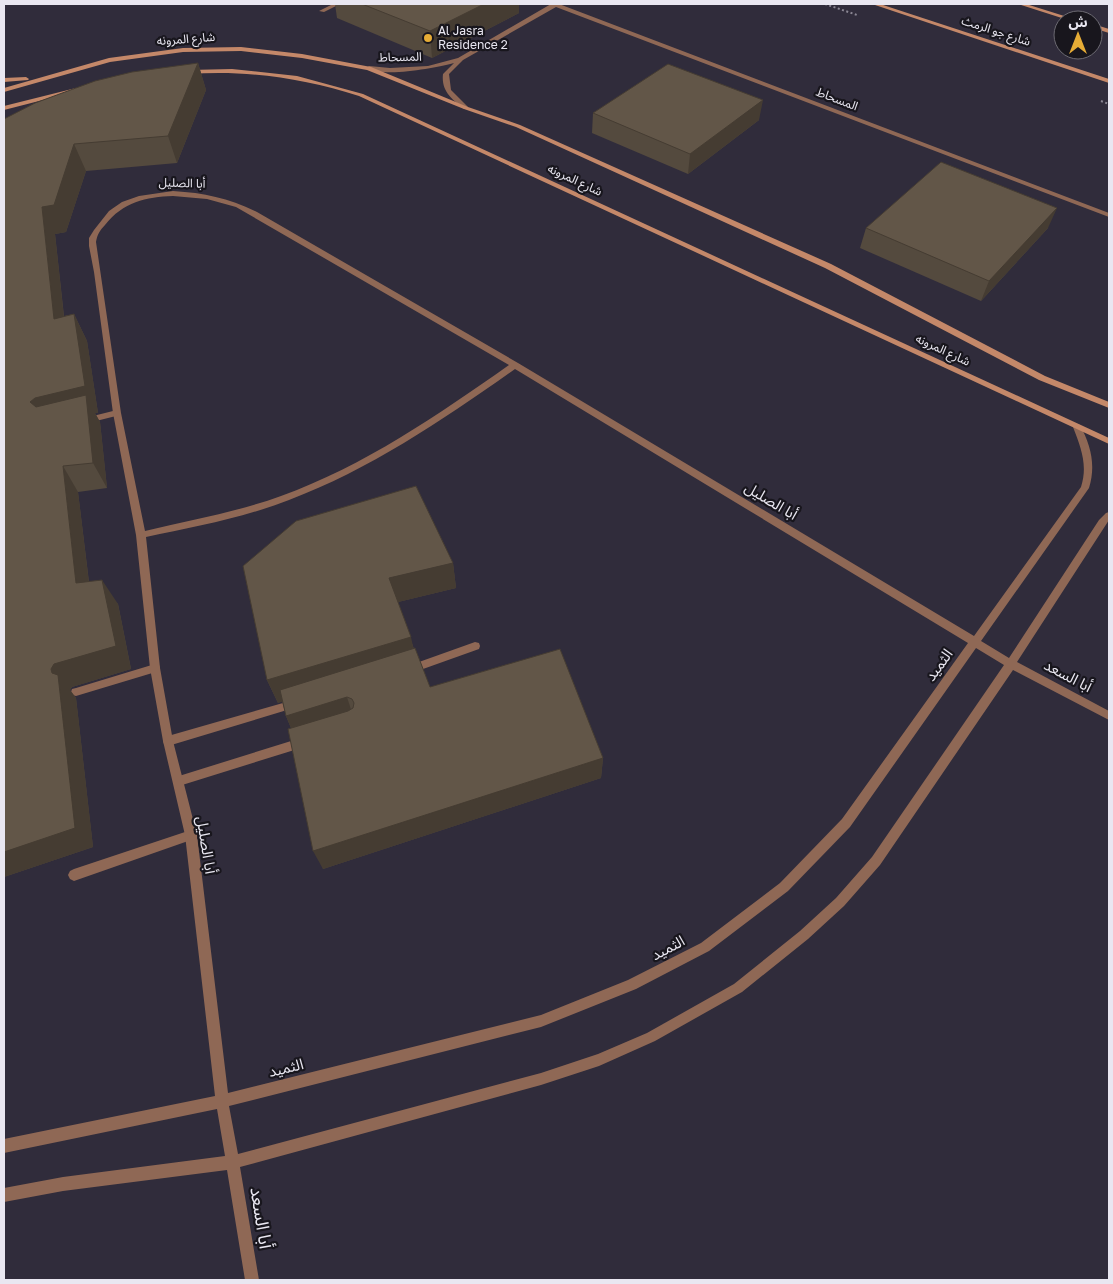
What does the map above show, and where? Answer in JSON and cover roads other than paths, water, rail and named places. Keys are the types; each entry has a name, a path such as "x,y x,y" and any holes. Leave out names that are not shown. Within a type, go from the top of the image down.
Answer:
{"street":[{"path":"322,11 336,4"},
{"name":"المسحاط","path":"369,68 390,70 428,68 460,59 555,4 1109,215"},
{"name":"شارع جو الرمث","path":"875,4 1109,80"},
{"path":"1021,4 1053,14"},
{"name":"شارع المرونه","path":"4,90 109,60 200,49 240,50 292,55 369,68 466,108 518,126 828,266 1042,378 1109,405"},
{"name":"المسحاط","path":"460,59 446,74 445,85 449,94 466,108"},
{"name":"شارع المرونه","path":"176,73 247,70 313,80 361,95 1109,441"},
{"path":"4,80 57,74"},
{"path":"4,106 83,88"},
{"name":"أبا الصليل","path":"233,1162 222,1101 192,835 168,740 155,668 141,535 117,412 98,272 93,253 93,237 106,216 126,202 152,195 194,194 224,200 254,214 515,365 1011,664"},
{"path":"141,535 249,510 305,490 345,472 431,424 515,365"},
{"path":"79,422 117,412"},
{"name":"الثميد","path":"4,1146 222,1101 541,1021 632,985 706,947 784,887 846,823 976,642 1085,488 1091,471 1090,459 1077,427"},
{"path":"4,1195 63,1184 233,1162 541,1079 599,1060 650,1037 738,988 804,935 840,902 876,861 1011,664 1102,522 1109,515"},
{"path":"400,672 476,646"},
{"name":"أبا السعد","path":"1011,664 1109,716"},
{"path":"76,692 155,668"},
{"path":"168,740 309,700"},
{"path":"179,781 318,738"},
{"path":"74,875 192,835"},
{"name":"أبا السعد","path":"233,1162 252,1280"}],"place":[{"name":"Al Jasra Residence 2","path":"428,38"}]}
